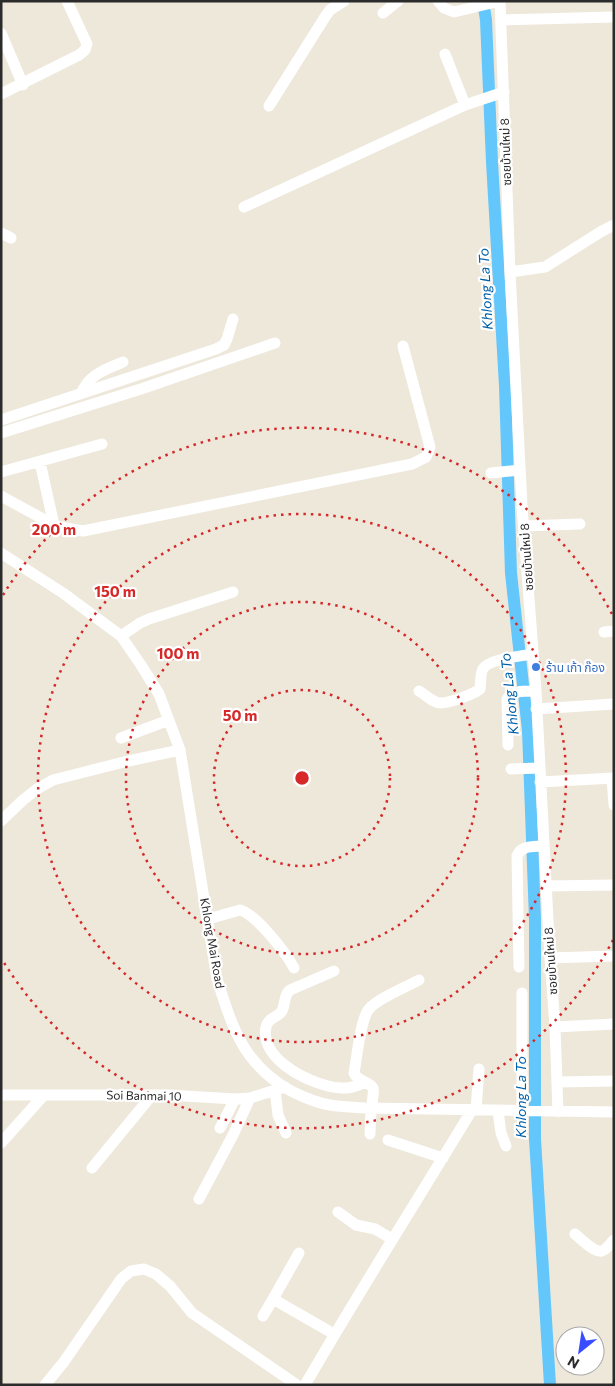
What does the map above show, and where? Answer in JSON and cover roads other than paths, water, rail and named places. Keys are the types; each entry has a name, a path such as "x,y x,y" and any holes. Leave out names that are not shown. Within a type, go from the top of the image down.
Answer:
{"street":[{"path":"1,94 79,55 85,50 87,44 67,1"},
{"path":"269,106 325,17 330,10 344,1"},
{"path":"383,13 398,1"},
{"path":"438,1 444,8 454,12 492,3"},
{"name":"ซอยบ้านใหม่ 8","path":"492,3 502,20 494,96 510,272 512,471 524,526 524,656 527,691 536,709 526,769 540,782 534,847 546,886 555,1027 557,1082 552,1111"},
{"path":"502,20 614,17"},
{"path":"1,33 22,84"},
{"path":"445,54 465,105"},
{"path":"244,208 465,105 494,96"},
{"path":"510,272 545,267 602,230 614,225"},
{"path":"1,420 216,349 224,345 228,339 232,319"},
{"path":"1,433 141,389 275,343"},
{"path":"1,496 54,525 83,531 412,464 426,456 430,447 404,346"},
{"path":"81,394 84,386 93,377 123,362"},
{"path":"1,472 102,444"},
{"path":"40,462 54,525"},
{"path":"491,473 512,471"},
{"path":"524,526 580,524"},
{"name":"Khlong Mai Road","path":"1,553 63,593 121,636 159,694 180,750 217,979 227,1011 247,1053 280,1089 330,1105 371,1108 614,1112"},
{"path":"121,636 149,619 233,592"},
{"path":"420,691 434,701 442,703 468,696 480,689 482,670 487,664 524,656"},
{"path":"508,745 507,700 510,694 527,691"},
{"path":"536,709 614,704"},
{"path":"121,738 170,720"},
{"path":"1,821 23,800 53,780 180,750"},
{"path":"540,782 613,778 614,805"},
{"path":"519,967 517,856 519,851 534,847"},
{"path":"546,886 614,885"},
{"path":"208,919 240,910 245,912 278,944 294,968"},
{"path":"550,958 614,956"},
{"path":"334,971 290,990 287,993 282,1011 267,1024 266,1036 270,1049 282,1062 295,1073 308,1080 343,1088 352,1088 364,1082"},
{"path":"370,1134 374,1090 372,1086 355,1077 354,1073 363,1018 376,1003 419,980"},
{"path":"522,993 525,1111"},
{"path":"555,1027 614,1024"},
{"path":"305,1385 392,1239 474,1110 478,1069"},
{"path":"557,1082 614,1081"},
{"path":"280,1089 278,1115 286,1132"},
{"name":"Soi Banmai 10","path":"1,1096 168,1095 235,1099 250,1098 280,1089"},
{"path":"1,1143 44,1095"},
{"path":"92,1168 152,1095"},
{"path":"199,1199 250,1098"},
{"path":"220,1128 235,1099"},
{"path":"498,1111 501,1133 506,1146"},
{"path":"388,1140 442,1158"},
{"path":"338,1212 356,1225 375,1229 392,1239"},
{"path":"575,1234 596,1251 600,1252 606,1249 614,1240"},
{"path":"263,1316 299,1253"},
{"path":"45,1385 121,1278 131,1271 144,1269 156,1274 170,1286 192,1313 297,1385"},
{"path":"273,1299 334,1334"}],"waterway":[{"name":"Khlong La To","path":"483,1 486,20 505,386 511,573 528,731 535,919 535,1139 550,1385"}],"place":[{"name":"ร้าน เก้า ก๊อง","path":"536,667"}]}
